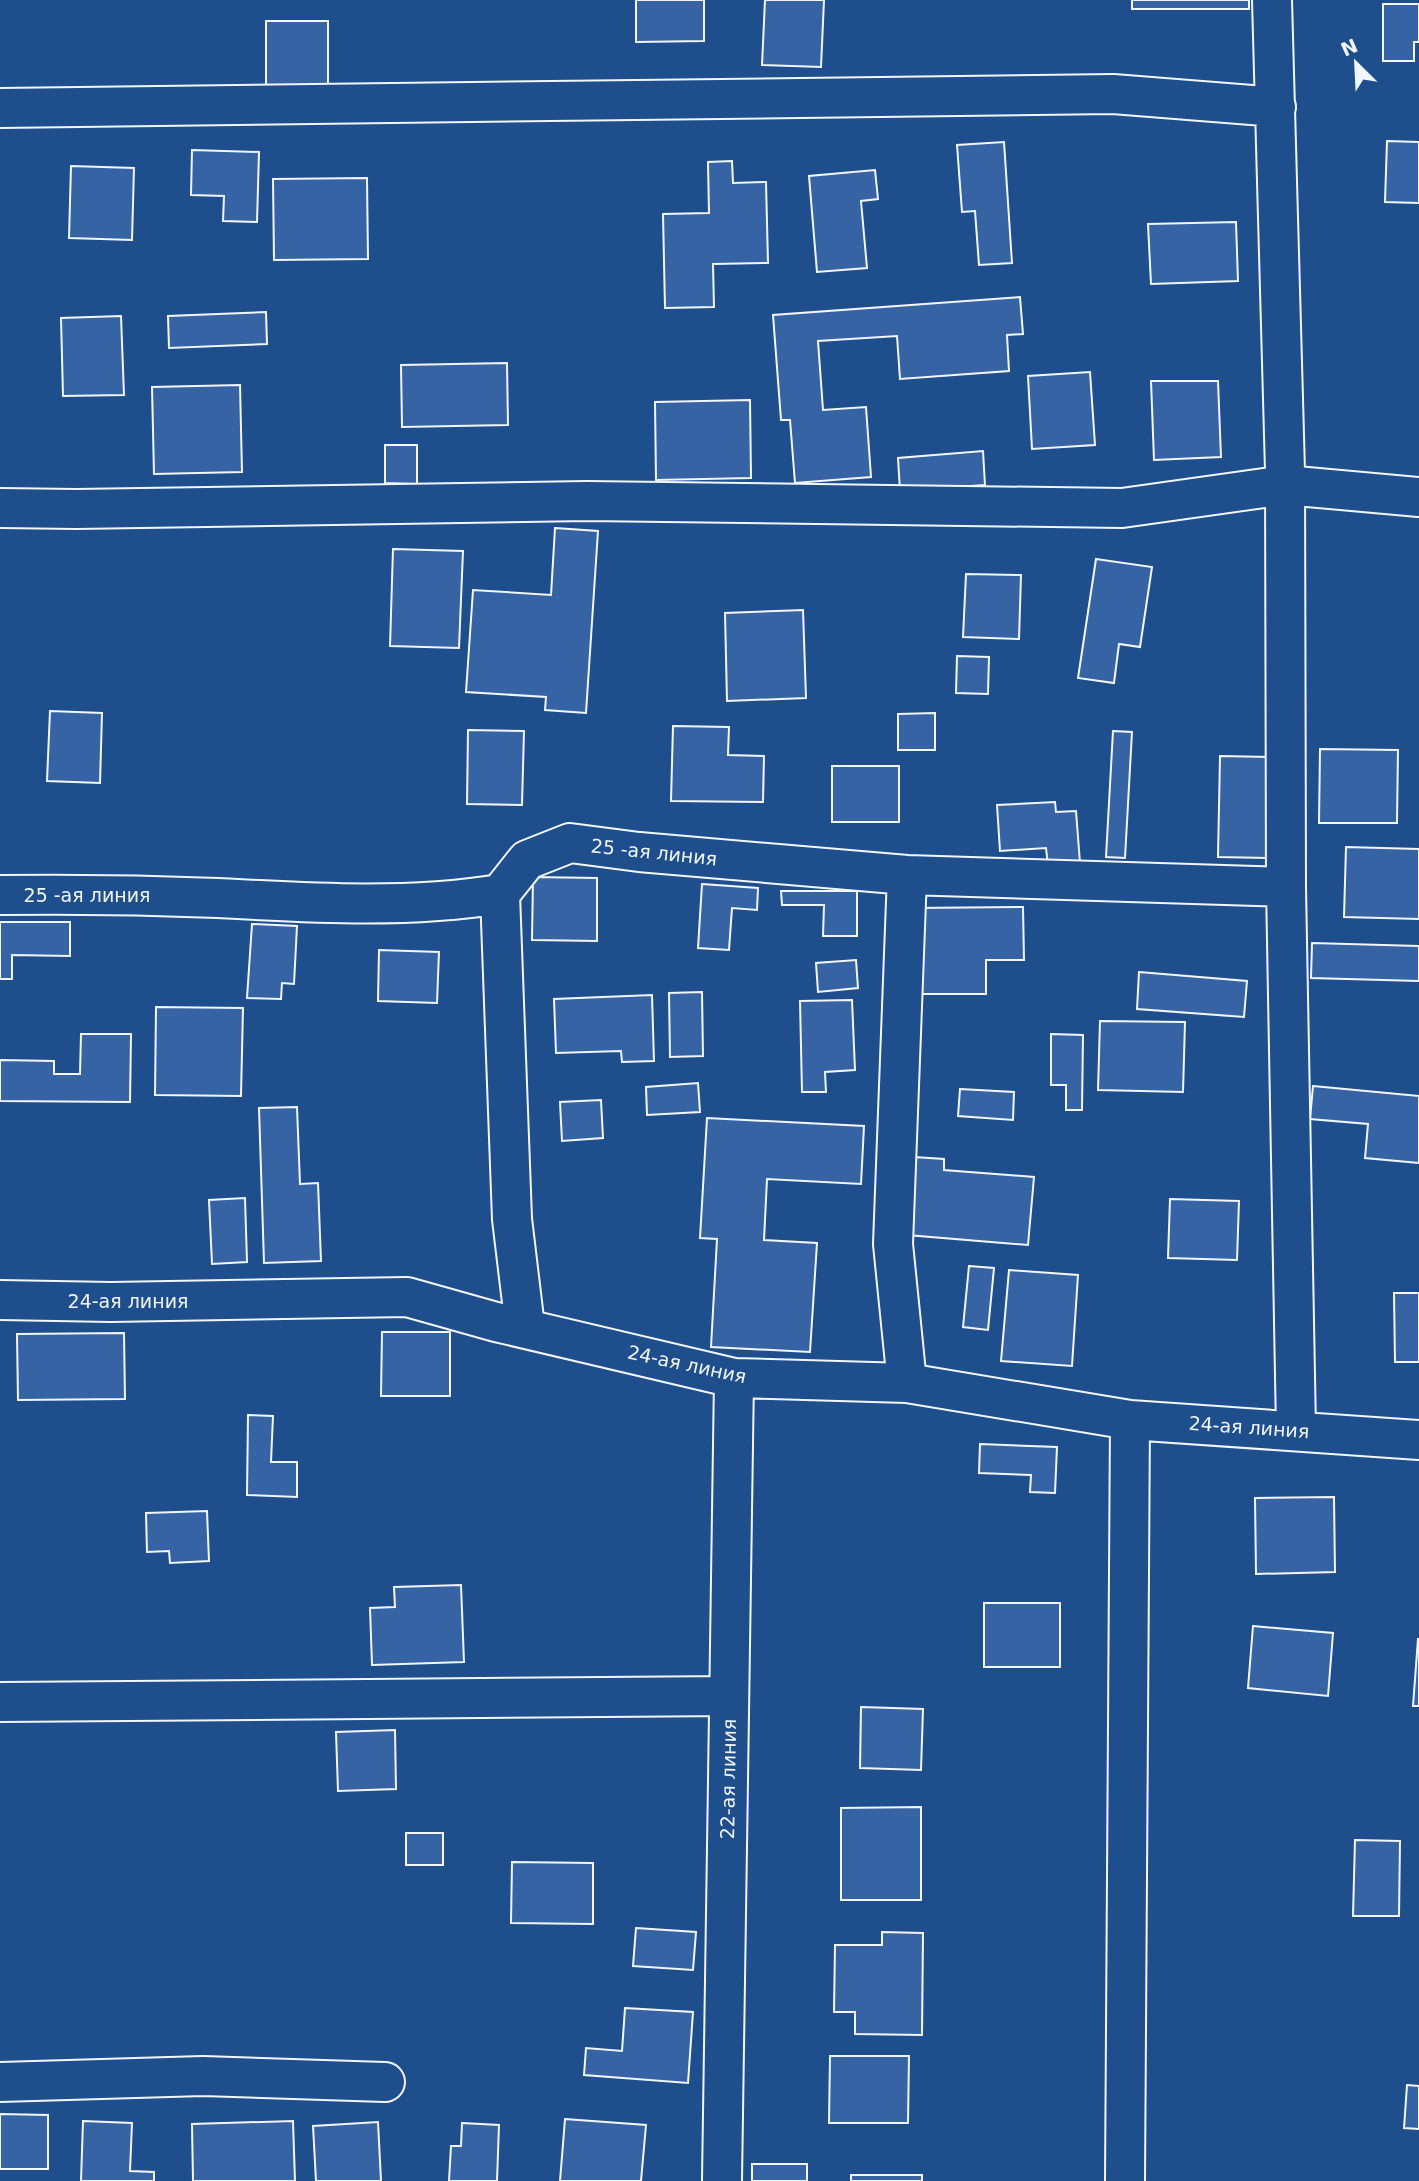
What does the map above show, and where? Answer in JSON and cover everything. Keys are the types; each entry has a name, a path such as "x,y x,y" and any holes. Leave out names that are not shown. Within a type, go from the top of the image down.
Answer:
{"street":[{"path":"1272,0 1285,485 1286,887 1296,1430"},
{"path":"0,108 1113,94 1276,107"},
{"path":"0,508 587,501 1122,508 1285,485 1419,496"},
{"name":"25 -ая линия","path":"0,895 109,894 316,902 459,901 500,894 527,860 570,843 639,852 906,874 1286,887"},
{"path":"906,874 894,1244 907,1383"},
{"path":"500,894 512,1219 525,1327"},
{"name":"24-ая линия","path":"0,1300 111,1303 407,1297 734,1378 907,1383 1130,1420 1419,1440"},
{"name":"22-ая линия","path":"722,2181 734,1378"},
{"path":"1125,2181 1130,1420"},
{"path":"0,1702 729,1696"},
{"path":"0,2082 203,2076 385,2082"}],"building":[{"path":"636,0 704,0 704,41 636,42"},
{"path":"765,0 824,0 821,67 762,65"},
{"path":"1132,0 1249,0 1249,9 1132,9"},
{"path":"1383,4 1419,4 1419,42 1414,42 1414,61 1383,61"},
{"path":"266,21 328,21 328,87 266,86"},
{"path":"1387,141 1419,142 1419,203 1385,202"},
{"path":"1004,142 1012,263 979,265 975,211 962,212 957,145"},
{"path":"192,150 259,152 257,222 223,221 224,196 191,195"},
{"path":"732,161 733,183 766,182 768,263 713,264 714,307 665,308 663,214 709,213 708,162"},
{"path":"71,166 134,168 132,240 69,238"},
{"path":"875,170 878,199 861,201 867,268 817,272 809,176"},
{"path":"367,178 368,259 274,260 273,179"},
{"path":"1236,222 1238,281 1151,284 1148,224"},
{"path":"1020,297 1023,334 1007,335 1009,371 900,379 897,336 818,341 823,410 866,407 871,477 795,483 790,420 781,420 773,315"},
{"path":"266,312 267,344 169,348 168,316"},
{"path":"121,316 124,395 63,396 61,318"},
{"path":"507,363 508,425 402,427 401,365"},
{"path":"1090,372 1095,445 1032,449 1028,376"},
{"path":"1151,381 1218,381 1221,457 1154,460"},
{"path":"240,385 242,472 154,474 152,387"},
{"path":"750,400 751,478 656,480 655,402"},
{"path":"385,445 417,445 417,484 385,483"},
{"path":"983,451 985,485 900,491 898,458"},
{"path":"555,528 598,531 586,713 545,710 546,697 466,692 473,590 551,595"},
{"path":"393,549 463,551 459,648 390,646"},
{"path":"1096,559 1152,567 1140,647 1119,644 1114,683 1078,678"},
{"path":"966,574 1021,575 1019,639 963,637"},
{"path":"803,610 806,698 727,701 725,613"},
{"path":"957,656 989,657 988,694 956,693"},
{"path":"50,711 102,713 100,783 47,781"},
{"path":"935,713 935,750 898,750 898,714"},
{"path":"673,726 729,727 728,755 764,756 763,802 671,801"},
{"path":"468,730 524,731 522,805 467,804"},
{"path":"1113,731 1132,732 1125,858 1106,857"},
{"path":"1320,749 1398,750 1397,823 1319,823"},
{"path":"1220,756 1270,757 1268,858 1218,857"},
{"path":"832,766 899,766 899,822 832,822"},
{"path":"1055,802 1056,812 1076,811 1080,863 1048,866 1046,848 1000,851 997,805"},
{"path":"1346,847 1419,849 1419,919 1344,917"},
{"path":"533,877 597,878 597,941 532,940"},
{"path":"702,884 758,888 757,910 732,908 729,950 698,948"},
{"path":"781,891 857,891 857,936 823,936 824,905 782,905"},
{"path":"1023,907 1024,960 986,960 986,994 920,994 913,908"},
{"path":"0,922 70,922 70,956 12,955 12,979 0,979"},
{"path":"252,924 297,926 294,984 282,983 281,999 247,998"},
{"path":"1312,943 1419,946 1419,981 1311,978"},
{"path":"379,950 439,952 437,1003 378,1001"},
{"path":"856,960 858,988 818,992 816,963"},
{"path":"1139,972 1247,981 1244,1017 1137,1009"},
{"path":"702,992 703,1056 670,1057 669,993"},
{"path":"652,995 654,1061 622,1062 621,1051 556,1053 554,999"},
{"path":"852,1000 855,1070 825,1072 826,1092 802,1092 800,1001"},
{"path":"156,1007 243,1008 241,1096 155,1095"},
{"path":"1100,1021 1185,1022 1183,1092 1098,1090"},
{"path":"81,1034 131,1034 130,1102 0,1101 0,1060 54,1061 54,1074 80,1074"},
{"path":"1051,1034 1083,1035 1082,1110 1066,1110 1066,1085 1051,1085"},
{"path":"698,1083 700,1112 647,1115 646,1087"},
{"path":"1313,1086 1419,1096 1419,1163 1365,1158 1368,1124 1310,1119"},
{"path":"960,1089 1014,1092 1013,1120 958,1116"},
{"path":"601,1100 603,1138 562,1141 560,1102"},
{"path":"297,1107 300,1184 318,1183 321,1261 264,1263 259,1108"},
{"path":"707,1118 864,1126 861,1184 767,1179 764,1240 817,1243 810,1352 711,1347 717,1239 700,1238"},
{"path":"914,1157 944,1159 944,1170 1034,1177 1028,1245 907,1235"},
{"path":"245,1198 247,1262 212,1264 209,1200"},
{"path":"1170,1199 1239,1201 1237,1260 1168,1258"},
{"path":"969,1266 994,1268 988,1330 963,1327"},
{"path":"1009,1270 1078,1275 1072,1366 1001,1361"},
{"path":"1394,1293 1419,1293 1419,1362 1395,1362"},
{"path":"382,1332 450,1332 450,1396 381,1396"},
{"path":"124,1333 125,1399 18,1400 17,1334"},
{"path":"248,1415 273,1416 271,1462 297,1462 297,1497 247,1495"},
{"path":"980,1444 1057,1447 1055,1493 1030,1492 1031,1475 979,1473"},
{"path":"1334,1497 1335,1572 1256,1574 1255,1498"},
{"path":"207,1511 209,1561 170,1563 169,1551 147,1552 146,1513"},
{"path":"461,1585 464,1662 372,1665 370,1608 395,1607 394,1587"},
{"path":"984,1603 1060,1603 1060,1667 984,1667"},
{"path":"1253,1626 1333,1633 1328,1696 1248,1688"},
{"path":"1418,1639 1419,1706 1413,1706"},
{"path":"861,1707 923,1709 921,1770 860,1768"},
{"path":"395,1730 396,1789 338,1791 336,1732"},
{"path":"921,1807 921,1900 841,1900 841,1808"},
{"path":"406,1833 443,1833 443,1865 406,1865"},
{"path":"1355,1840 1400,1841 1399,1916 1353,1916"},
{"path":"512,1862 593,1863 593,1924 511,1923"},
{"path":"636,1928 696,1932 693,1970 633,1966"},
{"path":"882,1932 923,1933 922,2035 855,2034 855,2012 834,2012 835,1945 882,1945"},
{"path":"625,2008 693,2012 688,2083 584,2075 586,2048 622,2051"},
{"path":"830,2056 909,2056 908,2123 829,2123"},
{"path":"1407,2085 1419,2086 1419,2129 1404,2128"},
{"path":"0,2114 48,2115 48,2169 0,2169"},
{"path":"565,2119 646,2125 641,2181 560,2181"},
{"path":"83,2121 132,2123 130,2171 154,2172 154,2181 81,2181"},
{"path":"293,2121 295,2181 193,2181 192,2124"},
{"path":"378,2122 381,2181 316,2181 313,2126"},
{"path":"462,2123 499,2125 497,2181 449,2181 451,2146 461,2146"},
{"path":"752,2164 807,2164 807,2181 752,2181"},
{"path":"851,2175 922,2175 922,2181 851,2181"}]}
